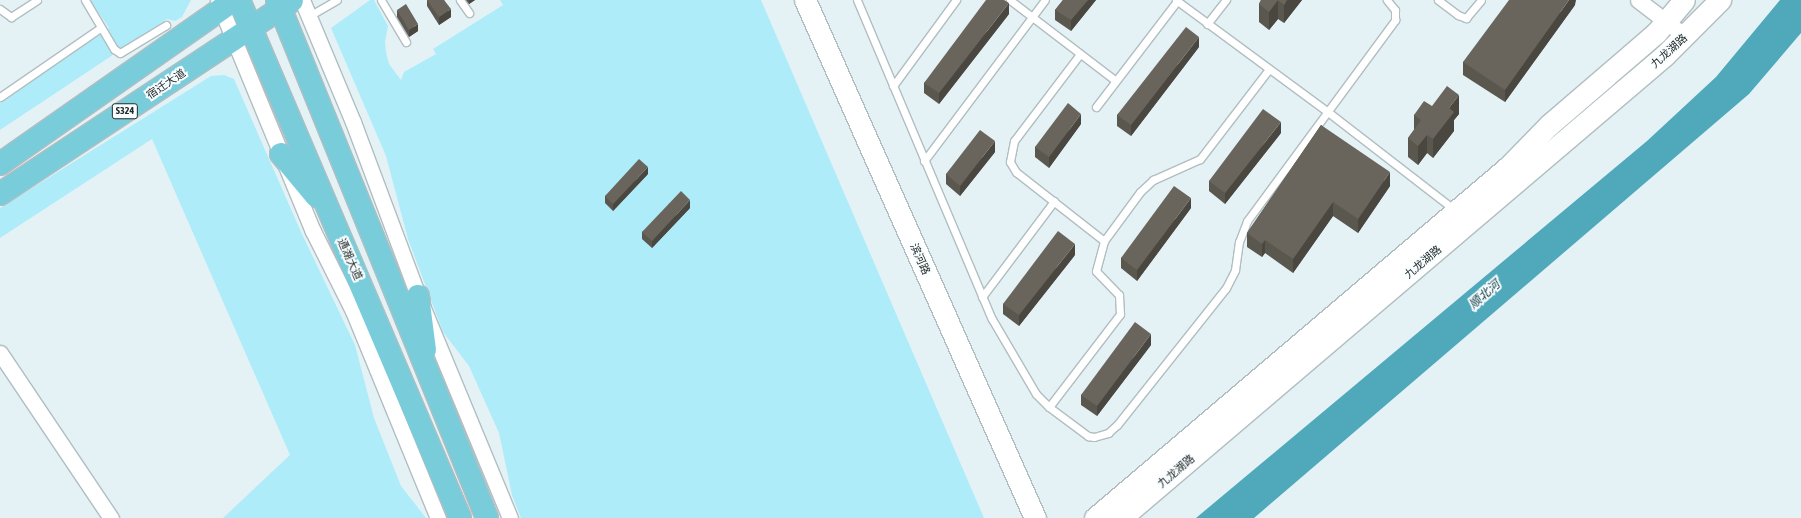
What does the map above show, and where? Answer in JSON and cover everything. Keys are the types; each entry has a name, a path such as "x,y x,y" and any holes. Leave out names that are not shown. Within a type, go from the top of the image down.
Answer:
{"main road":[{"name":"通湖大道","path":"228,2 242,33 292,128 330,212 460,518"},
{"name":"S324","path":"0,164 228,2"},
{"name":"宿迁大道","path":"0,194 242,33 284,3"},
{"path":"284,3 324,118 487,518"},
{"path":"292,128 294,111 302,102 314,106 324,118"},
{"path":"281,154 330,212"},
{"path":"418,296 428,375"}],"street":[{"path":"302,0 353,122 418,296 510,518"},
{"name":"滨河路","path":"804,0 1036,518"},
{"path":"1638,0 1685,36"},
{"name":"九龙湖路","path":"1121,518 1462,217 1549,125 1656,33 1684,0"},
{"name":"九龙湖路","path":"1094,518 1685,36 1720,0"},
{"path":"242,33 281,154 313,231 353,311 438,518"},
{"path":"0,353 111,518"}],"lane":[{"path":"0,9 12,18 38,0"},
{"path":"85,0 100,28 114,49 120,54 166,25"},
{"path":"309,16 337,0"},
{"path":"381,0 406,42"},
{"path":"460,0 468,13"},
{"path":"857,0 992,319 1036,394 1049,407 1088,436 1094,438 1108,433 1117,425 1226,288 1235,270 1239,242 1247,221 1396,20 1395,10 1387,0"},
{"path":"893,86 956,0"},
{"path":"1010,0 1116,81"},
{"path":"924,161 1045,0"},
{"path":"1207,24 1226,0"},
{"path":"1438,0 1458,15 1466,18 1481,0"},
{"path":"1096,107 1176,1 1328,112 1462,217"},
{"path":"0,97 100,28"},
{"path":"1080,54 1014,141 1010,155 1012,168 1016,172 1104,241"},
{"path":"1049,407 1120,314 1119,295 1096,271 1104,241 1140,192 1153,180 1200,159 1269,69"},
{"path":"982,297 1054,201"}],"shaded area":[{"path":"90,0 191,0 182,17 175,21 167,19 0,130 0,103 109,28"},
{"path":"370,0 374,0 388,26 385,42 386,52 389,64 401,80 404,72 436,54 433,49 503,5 500,0 761,0 984,518 521,518 512,495 499,433 469,366 443,332 408,239 386,156 331,28"},
{"path":"224,75 234,79 301,232 355,345 374,418 401,486 426,518 223,518 290,455 152,139 0,238 0,208 211,76"}],"water":[{"name":"顺北河","path":"1780,0 1801,0 1801,33 1749,94 1254,518 1196,518 1647,141 1716,77"}],"building":[{"path":"427,0 444,0 451,9 439,17"},
{"path":"986,0 1004,0 1009,3 939,93 924,83"},
{"path":"1063,0 1088,0 1071,20 1055,10"},
{"path":"1261,0 1278,0 1269,12 1259,4"},
{"path":"1278,0 1287,0 1284,5"},
{"path":"1509,0 1569,0 1505,90 1463,62"},
{"path":"406,4 418,24 409,30 397,10"},
{"path":"1186,27 1199,37 1131,125 1117,115"},
{"path":"1447,86 1459,95 1449,108 1454,112 1433,139 1427,135 1418,146 1408,138 1421,120 1414,115 1424,101 1432,106"},
{"path":"1068,103 1081,114 1049,157 1035,147"},
{"path":"1263,109 1281,122 1225,193 1209,181"},
{"path":"1321,125 1390,172 1358,219 1333,202 1293,259 1265,240 1262,244 1247,233"},
{"path":"980,130 995,141 960,186 946,174"},
{"path":"639,159 648,167 613,204 605,196"},
{"path":"1174,186 1191,198 1137,270 1121,258"},
{"path":"681,191 690,200 652,241 642,232"},
{"path":"1058,231 1075,244 1019,315 1003,304"},
{"path":"1135,322 1151,334 1097,406 1081,395"}]}
